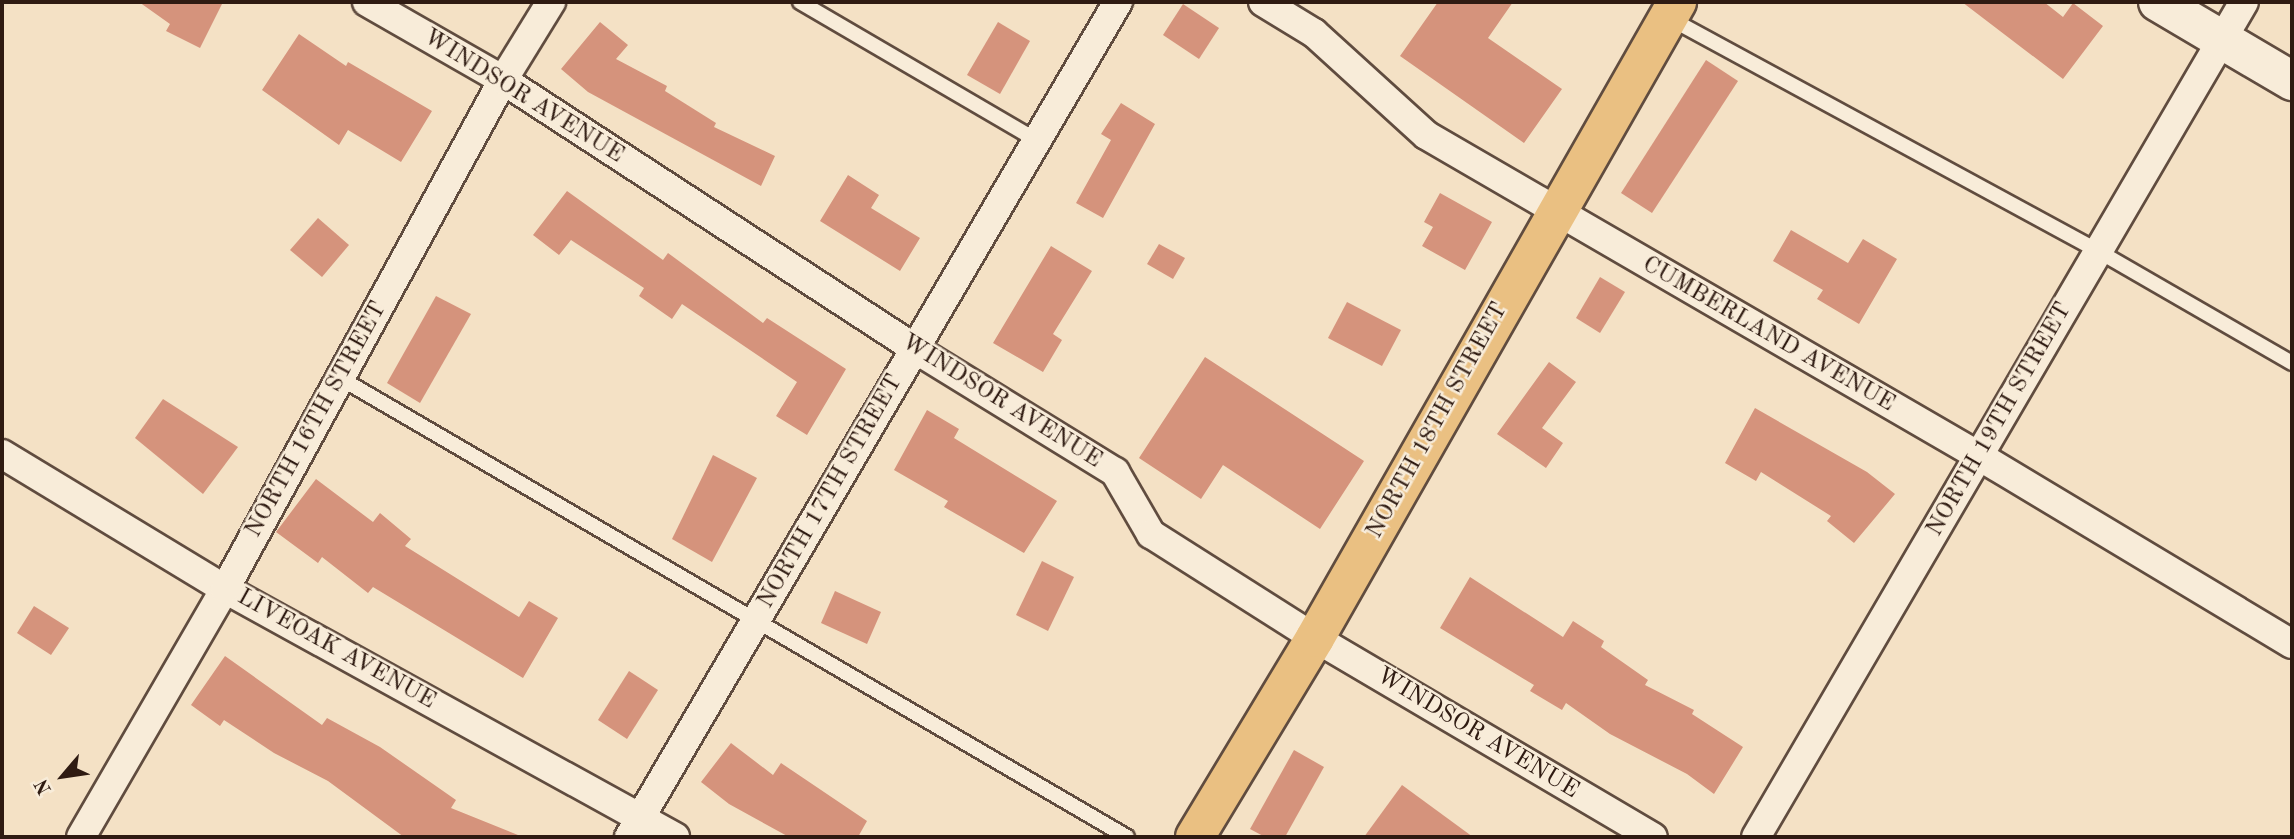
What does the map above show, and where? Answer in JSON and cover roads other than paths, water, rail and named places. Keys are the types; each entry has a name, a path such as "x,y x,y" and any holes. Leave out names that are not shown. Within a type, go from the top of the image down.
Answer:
{"main road":[{"name":"NORTH 18TH STREET","path":"1195,837 1315,638 1673,9"}],"street":[{"name":"WINDSOR AVENUE","path":"367,2 503,80 915,349 1115,472 1152,534 1315,638 1653,837"},
{"name":"NORTH 16TH STREET","path":"80,837 226,589 503,80 551,2"},
{"name":"NORTH 17TH STREET","path":"635,827 1118,2"},
{"name":"CUMBERLAND AVENUE","path":"1263,2 1314,33 1426,135 1555,213 1979,456 2292,644"},
{"path":"2158,2 2292,81"},
{"name":"NORTH 19TH STREET","path":"1756,837 2244,2"},
{"name":"LIVEOAK AVENUE","path":"2,454 226,589 635,827 675,837"}],"lane":[{"path":"800,2 1036,140"},
{"path":"1673,9 2292,363"},
{"path":"340,379 1127,837"}]}
